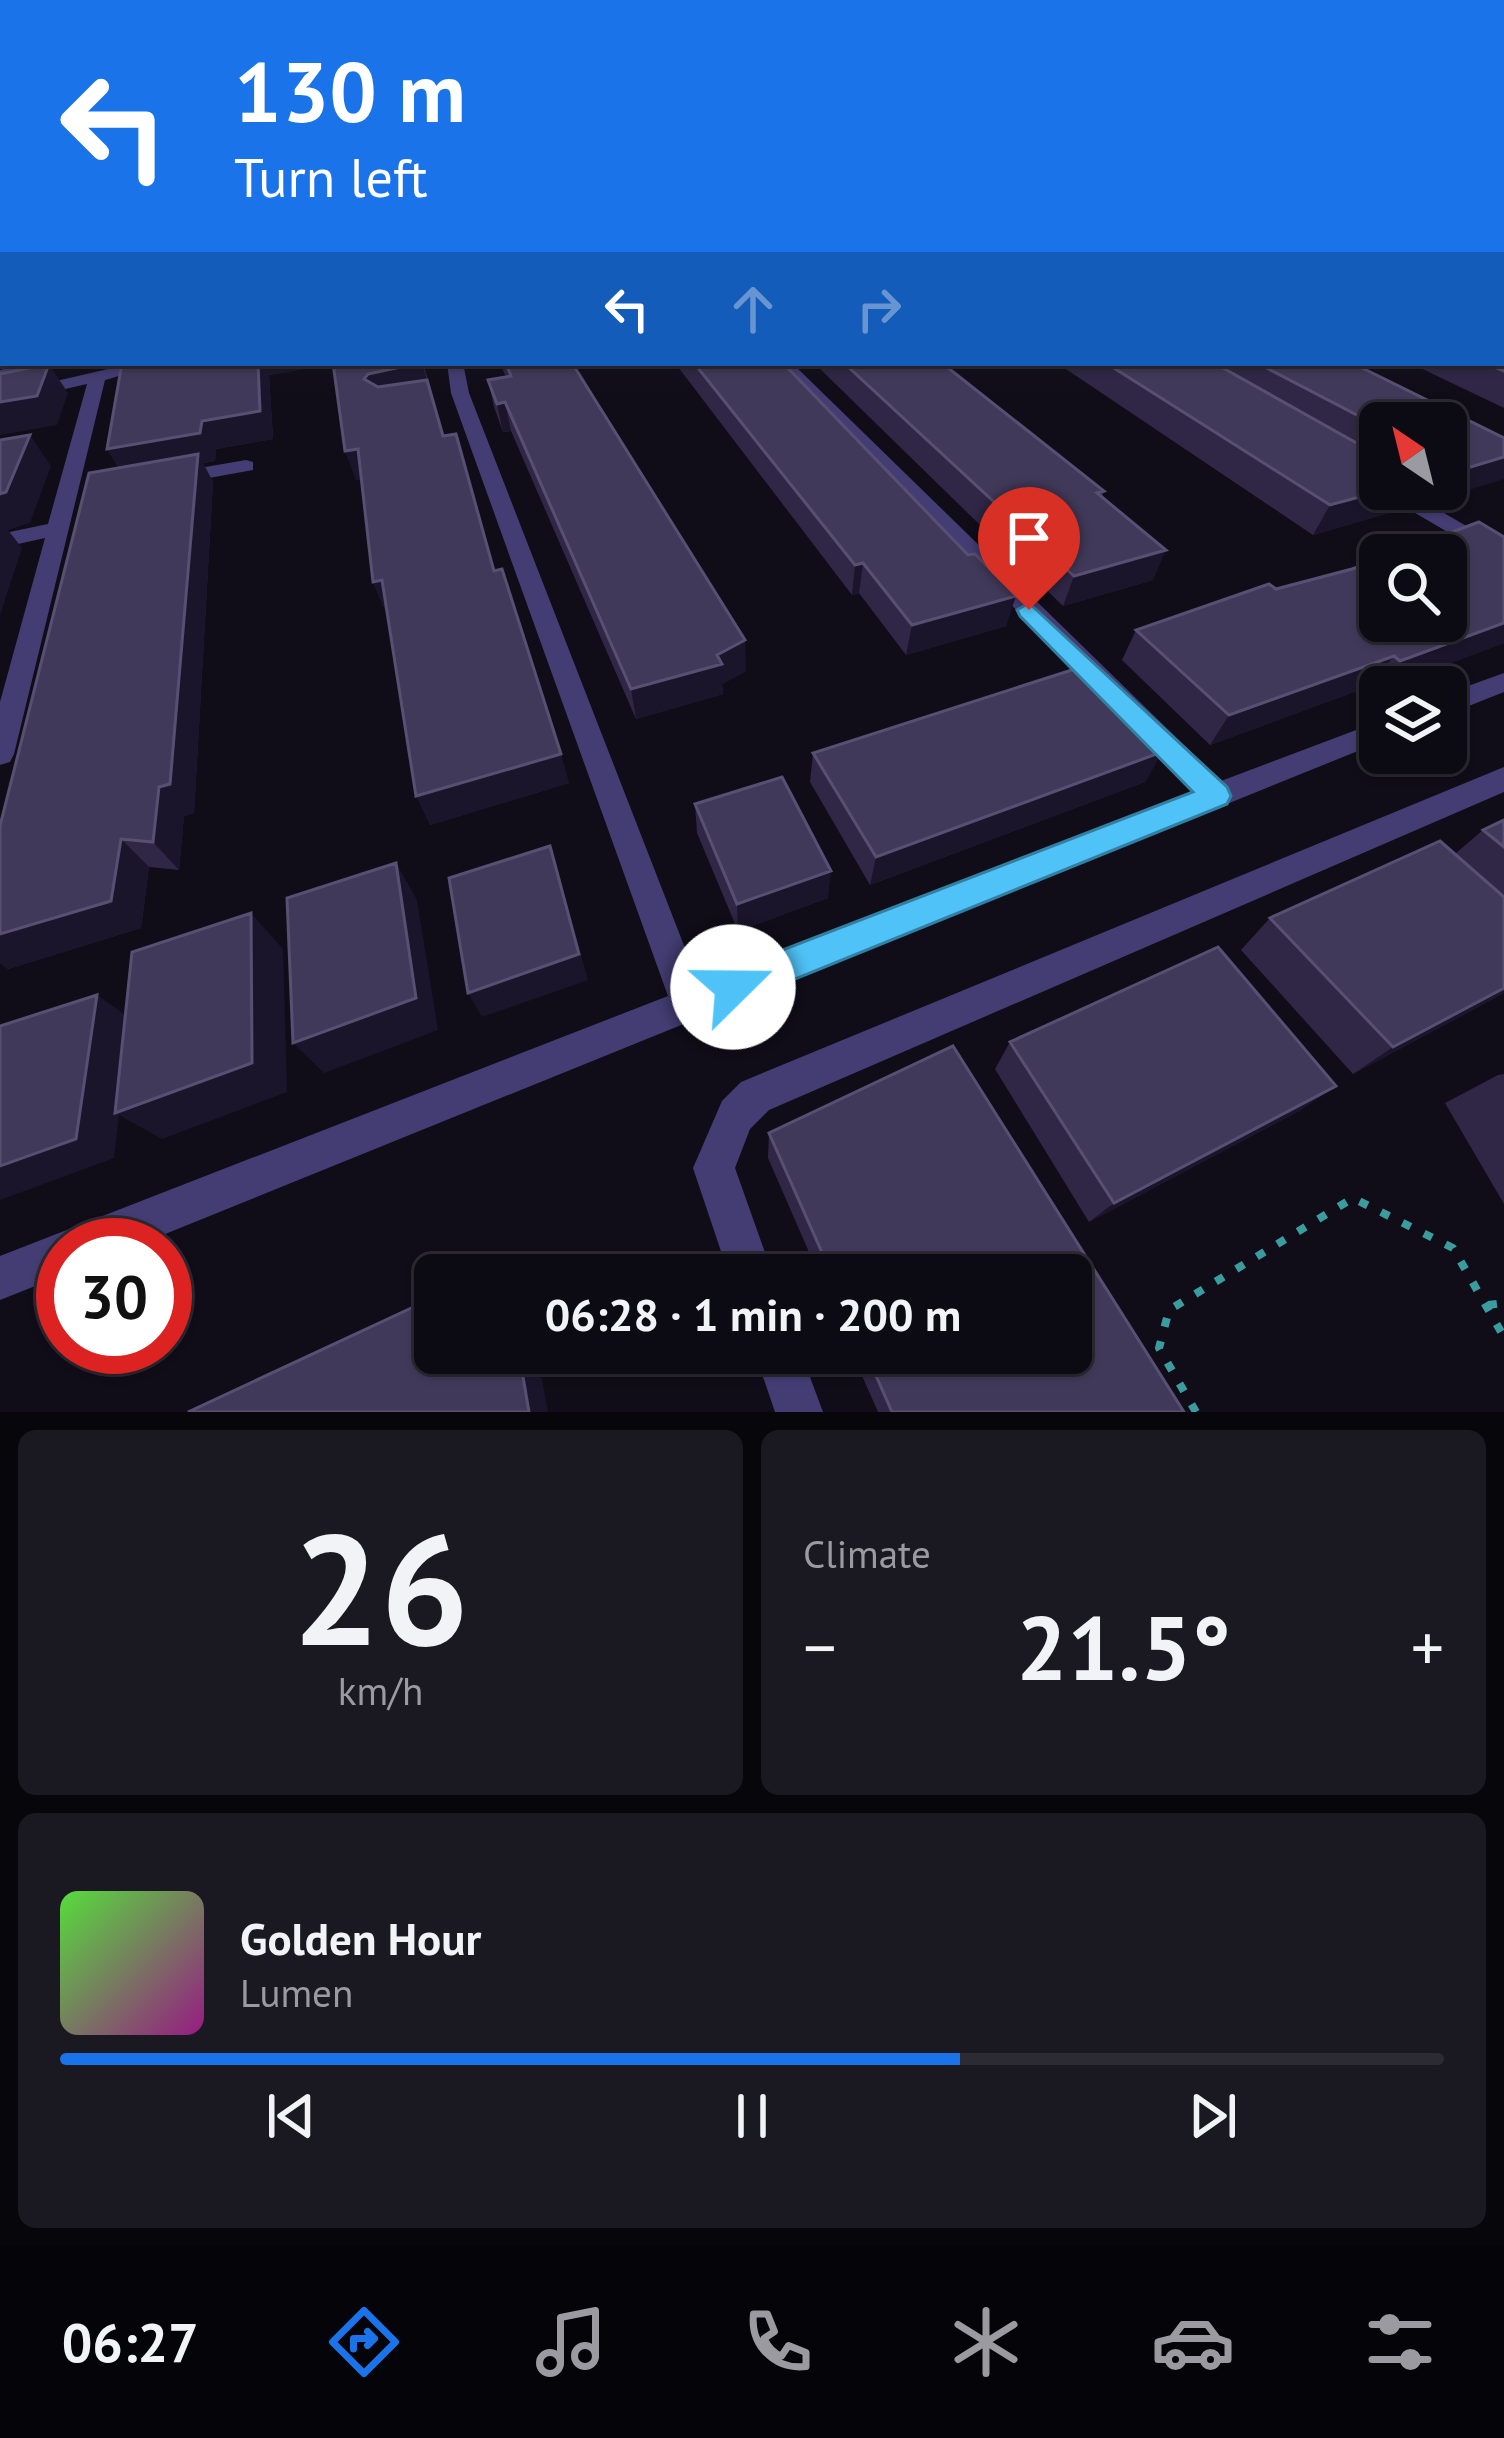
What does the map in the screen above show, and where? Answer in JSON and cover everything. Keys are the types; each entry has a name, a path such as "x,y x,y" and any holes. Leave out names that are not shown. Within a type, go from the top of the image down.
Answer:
{"street":[{"path":"0,375 42,366"},
{"path":"0,399 143,366"},
{"path":"455,366 451,394 688,1004"},
{"path":"786,366 1216,796"},
{"path":"0,754 57,529 77,496 97,377"},
{"path":"156,482 246,466"},
{"path":"1423,510 1504,558"},
{"path":"0,541 57,529"},
{"path":"1467,697 1504,682"},
{"path":"152,1218 1359,739"},
{"path":"745,1254 715,1168 736,1115 755,1096 1504,779"},
{"path":"0,1278 36,1264"},
{"path":"785,1374 799,1412"}],"path":[{"path":"1196,1412 1159,1348 1168,1310 1349,1200 1360,1200 1453,1248 1504,1337"},
{"path":"1488,1305 1504,1304"}],"building":[{"path":"48,366 37,396 0,402 0,374"},
{"path":"121,366 258,366 260,411 202,421 200,433 107,449"},
{"path":"333,366 405,366 368,374 364,379 378,387 427,380 443,436 456,434 494,571 502,569 561,754 416,796 382,580 373,582 358,449 345,451"},
{"path":"507,366 574,366 745,640 717,655 722,664 631,689 505,402 497,404 488,380 511,376"},
{"path":"696,366 786,366 968,555 975,554 1016,596 912,625 863,563 855,565"},
{"path":"847,366 946,366 1104,491 1097,493 1166,550 1074,576"},
{"path":"1111,366 1219,366 1359,444 1359,497 1330,505"},
{"path":"1263,366 1358,366 1431,402 1359,402 1359,416"},
{"path":"1467,420 1504,438 1504,457 1467,468"},
{"path":"30,435 6,492 0,494 0,440"},
{"path":"198,454 170,784 159,787 153,842 121,839 111,901 0,934 0,826 89,473"},
{"path":"1479,522 1504,537 1504,623 1467,637 1467,534 1447,534"},
{"path":"1359,566 1359,642 1452,642 1400,661 1394,656 1359,666 1229,715 1136,630 1269,584 1276,589"},
{"path":"1078,668 1162,752 876,857 813,753"},
{"path":"782,777 831,871 737,904 695,804"},
{"path":"1504,820 1504,847 1483,830"},
{"path":"1440,841 1504,897 1504,988 1393,1047 1270,918"},
{"path":"550,846 579,954 468,993 449,878"},
{"path":"396,863 416,998 293,1043 287,898"},
{"path":"251,913 252,1063 115,1113 132,952"},
{"path":"1218,947 1336,1086 1114,1203 1010,1042"},
{"path":"97,995 76,1139 0,1166 0,1026"},
{"path":"953,1046 1084,1254 823,1254 769,1133"},
{"path":"1092,1266 1184,1412 892,1412 875,1374 1092,1374"},
{"path":"414,1307 414,1374 523,1374 529,1412 188,1412"}],"route":[{"path":"733,987 1216,796 1029,610"}]}
